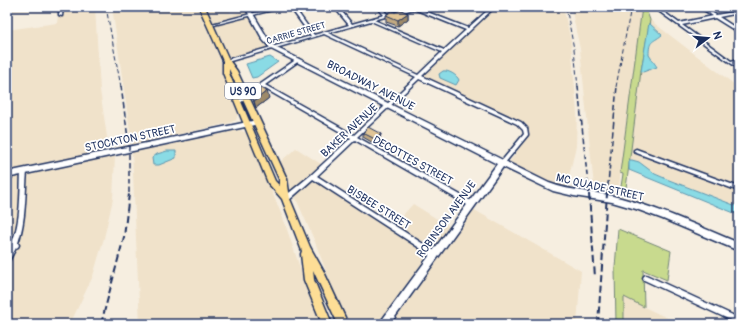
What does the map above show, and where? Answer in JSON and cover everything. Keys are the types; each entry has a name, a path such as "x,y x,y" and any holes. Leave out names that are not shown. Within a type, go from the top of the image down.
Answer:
{"main road":[{"name":"US 90","path":"202,7 226,61 234,71 283,180 286,198 306,249 321,275 342,324"},
{"name":"US 90","path":"226,61 226,73 272,183 286,198"},
{"name":"US 90","path":"306,249 309,280 327,324"}],"street":[{"path":"61,7 61,15"},
{"name":"BROADWAY AVENUE","path":"247,7 266,40 273,48 502,163"},
{"path":"210,25 282,7"},
{"path":"292,7 313,36"},
{"path":"336,7 352,26"},
{"path":"379,7 387,16"},
{"path":"483,7 492,8"},
{"path":"655,7 739,68"},
{"path":"701,7 739,32"},
{"path":"415,8 469,30"},
{"name":"CARRIE STREET","path":"226,61 415,8"},
{"name":"BAKER AVENUE","path":"286,198 313,176 492,8"},
{"path":"679,24 739,12"},
{"path":"371,20 445,52"},
{"path":"324,33 418,77"},
{"path":"238,102 298,60"},
{"path":"731,62 739,60"},
{"name":"ROBINSON AVENUE","path":"384,324 498,167 526,134 525,129 519,123 418,77"},
{"path":"230,83 238,81"},
{"name":"DECOTTES STREET","path":"262,85 471,204"},
{"name":"STOCKTON STREET","path":"7,175 257,122"},
{"path":"636,151 739,189"},
{"name":"MC QUADE STREET","path":"502,163 555,189 620,200 639,206 739,247"},
{"path":"7,259 16,245 19,234 24,171"},
{"name":"BISBEE STREET","path":"313,176 434,254"},
{"path":"7,246 16,245"},
{"path":"646,278 739,321"}],"shaded area":[{"path":"59,7 95,7 100,90 109,150 7,171 7,30 57,23"},
{"path":"112,7 197,7 219,56 238,114 236,120 229,123 132,145"},
{"path":"206,7 240,7 229,10 231,14 247,10 267,45 273,49 232,62"},
{"path":"497,7 563,7 571,41 577,114 576,146 566,189 558,187 509,163 530,133 526,124 422,77"},
{"path":"571,7 642,7 618,194 594,187 580,49"},
{"path":"650,20 739,88 739,207 669,180 655,174 639,162 629,160 641,71 657,65 648,55 649,46 656,38 662,36 649,23"},
{"path":"239,130 247,133 283,218 321,324 140,324 132,152"},
{"path":"296,148 321,164 314,172 394,225 413,204 450,227 379,324 350,324 334,292 315,242 280,162"},
{"path":"115,156 113,199 104,238 93,276 70,324 7,324 7,179"},
{"path":"471,208 581,271 577,324 389,324"},
{"path":"624,297 644,307 680,324 624,324"}],"green space":[{"path":"642,7 648,7 647,12 650,20 641,71 625,196 620,193 623,174 620,173"},
{"path":"618,229 671,251 667,280 643,270 644,307 624,297 624,324 616,324 615,268"}],"water":[{"path":"649,23 662,35 650,44 649,55 657,67 643,72 641,71"},
{"path":"270,57 278,62 257,77 252,78 246,64"},
{"path":"443,71 450,72 456,76 459,80 456,85 440,78 439,74"},
{"path":"167,151 176,151 176,158 159,165 153,165 152,158 157,154"},
{"path":"629,160 639,162 655,174 669,180 739,207 739,215 629,170"}],"building":[{"path":"401,10 408,13 398,20 386,15 392,11 395,12"},
{"path":"257,86 267,91 254,101 250,91"},
{"path":"368,127 381,134 375,139 363,133"}],"railway":[{"path":"106,7 121,87"},
{"path":"566,7 574,49 578,87"},
{"path":"616,87 631,7"},
{"path":"121,86 129,146 129,194"},
{"path":"578,86 589,195"},
{"path":"607,195 617,86"},
{"path":"101,324 124,237 129,194"},
{"path":"589,194 595,277"},
{"path":"598,324 607,194"}]}
